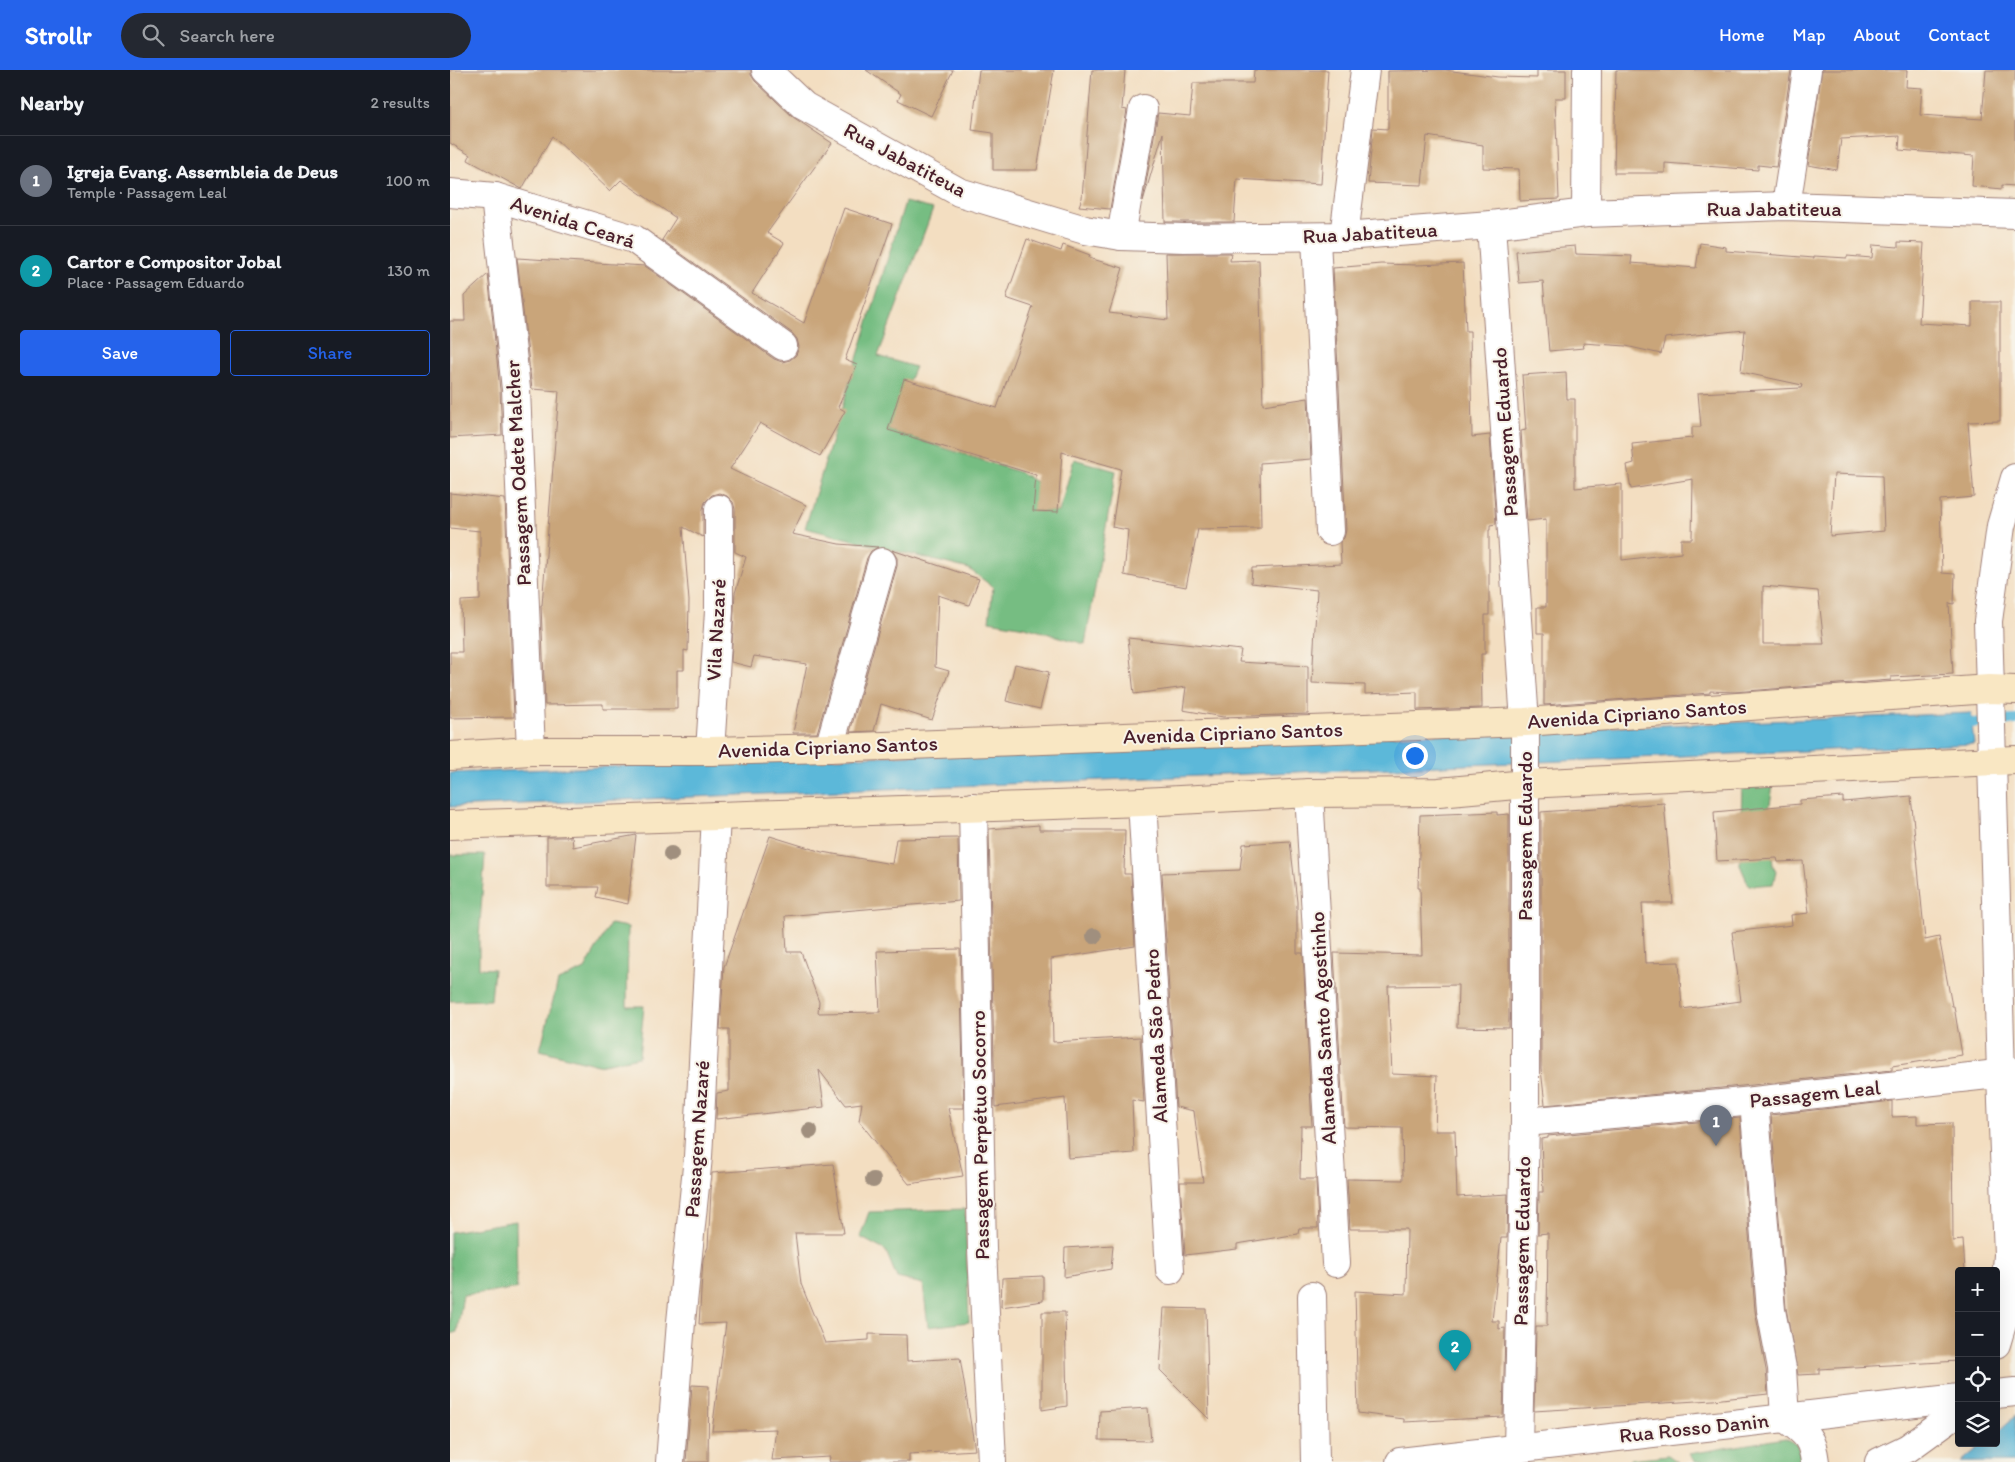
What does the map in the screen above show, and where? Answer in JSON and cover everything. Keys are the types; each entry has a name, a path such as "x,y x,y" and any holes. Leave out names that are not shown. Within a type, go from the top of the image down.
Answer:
{"street":[{"name":"Rua Jabatiteua","path":"766,70 804,106 959,192 1085,230 1121,236 1316,238 1491,225 1586,213 1786,206 2015,214"},
{"path":"1344,236 1365,70"},
{"path":"1586,213 1587,70"},
{"path":"1786,206 1807,70"},
{"path":"1121,236 1143,109"},
{"name":"Avenida Ceará","path":"450,193 495,196 634,239 783,346"},
{"name":"Passagem Odete Malcher","path":"495,196 516,389 531,751"},
{"name":"Passagem Eduardo","path":"1491,225 1525,722 1524,1122 1518,1448"},
{"path":"1316,238 1330,531"},
{"path":"2000,1331 2003,1321 2008,1255 2004,758 2001,692 1988,621 2001,526 2015,478"},
{"name":"Vila Nazaré","path":"710,751 718,610 718,509"},
{"path":"829,748 882,562"},
{"name":"Avenida Cipriano Santos","path":"450,756 531,751 710,751 829,748 1525,722 2001,692"},
{"path":"450,825 1142,802 1310,793 1439,792 1526,784 2004,758"},
{"name":"Alameda Santo Agostinho","path":"1310,793 1336,1263"},
{"name":"Alameda São Pedro","path":"1142,802 1170,1270"},
{"name":"Passagem Perpétuo Socorro","path":"973,807 982,1249 992,1462"},
{"name":"Passagem Nazaré","path":"670,1462 681,1322 698,1157 716,816"},
{"name":"Passagem Leal","path":"1524,1122 1754,1101 2008,1073"},
{"path":"1754,1101 1771,1310 1782,1368 1785,1418 1804,1432 1813,1446 1815,1462"},
{"path":"1312,1296 1315,1462"},
{"path":"2000,1394 2015,1392"},
{"name":"Rua Rosso Danin","path":"1400,1462 1955,1398"},
{"path":"1879,1462 1908,1448 1955,1414"}],"green space":[{"path":"905,202 933,209 878,356 915,367 888,430 1022,473 1042,486 1034,511 1059,512 1074,459 1116,471 1085,644 1025,627 989,621 993,587 969,569 805,528"},
{"path":"1760,781 1773,786 1769,810 1773,866 1776,872 1773,884 1749,886 1740,865 1742,783"},
{"path":"450,855 485,855 479,937 479,968 494,969 491,1000 450,1001"},
{"path":"610,924 628,927 627,1006 644,1006 639,1057 598,1065 540,1050 558,981 585,969"},
{"path":"965,1209 969,1322 928,1327 923,1284 897,1278 886,1251 860,1237 869,1212"},
{"path":"516,1221 517,1289 463,1295 457,1332 450,1334 450,1232"},
{"path":"1785,1438 1797,1445 1802,1462 1695,1462 1689,1454"},
{"path":"1668,1455 1678,1462 1630,1462 1630,1459"}],"water":[{"path":"1971,713 1974,744 450,807 450,773"},
{"path":"2015,1416 2015,1462 1961,1462 1979,1447 2000,1447 2000,1429"}],"building":[{"path":"450,70 751,70 751,75 755,81 793,117 832,143 767,233 784,243 752,293 804,323 844,208 892,224 845,360 857,365 838,407 845,411 820,456 760,423 730,469 806,505 792,534 839,544 878,547 871,551 867,558 817,733 793,733 807,664 754,656 751,667 731,662 735,593 746,557 735,552 735,509 733,502 727,496 719,493 712,495 705,502 703,509 703,537 683,527 689,601 688,651 684,650 684,670 677,670 677,709 603,709 603,704 545,705 541,605 559,391 532,389 517,258 645,266 774,359 782,362 790,360 796,355 799,347 797,339 792,333 662,240 676,218 621,180 610,191 552,136 522,189 468,160 470,155 450,143"},
{"path":"866,70 953,70 931,116 898,100 901,94"},
{"path":"979,70 1054,70 1037,170 993,170 993,133 972,130"},
{"path":"1092,70 1125,70 1122,109 1127,110 1110,209 1079,206 1082,198"},
{"path":"1254,70 1328,70 1321,184 1237,179 1234,222 1165,222 1163,133 1143,201 1158,113 1190,116 1193,83 1253,83"},
{"path":"1445,70 1498,77 1537,78 1537,70 1566,70 1566,98 1555,98 1559,199 1520,201 1519,169 1483,168 1483,145 1427,136 1422,185 1368,183 1373,128 1388,129 1388,71"},
{"path":"1616,70 1791,70 1776,167 1758,165 1758,170 1665,163 1665,173 1614,173"},
{"path":"1822,70 1907,70 1906,87 1922,88 1920,115 1982,119 1986,70 2015,70 2015,186 2002,185 2002,189 1972,186 1974,156 1899,150 1900,136 1841,139 1837,170 1808,165"},
{"path":"1027,239 1061,251 1063,245 1090,255 1089,258 1123,268 1109,313 1168,320 1166,253 1231,253 1230,261 1259,260 1263,405 1308,398 1311,459 1260,463 1261,528 1198,529 1186,587 1124,575 1128,530 1112,527 1121,469 1062,452 1058,512 1033,511 1036,475 888,430 904,379 997,408 1033,307 1006,298"},
{"path":"1898,242 1924,243 1919,323 1972,326 1972,302 2000,302 2000,421 1968,422 1974,497 1940,500 1942,573 1955,574 1954,604 1949,603 1953,674 1891,677 1891,680 1734,692 1710,691 1710,693 1544,705 1544,633 1537,633 1537,607 1546,607 1546,519 1527,521 1521,431 1526,430 1522,375 1566,372 1567,399 1575,399 1575,488 1622,484 1622,560 1681,553 1681,539 1692,539 1693,479 1631,489 1627,465 1634,463 1632,444 1692,438 1692,427 1701,427 1698,393 1801,388 1802,385 1741,372 1745,330 1665,338 1661,354 1626,346 1583,343 1584,348 1549,351 1543,281 1519,283 1516,251 1575,246 1576,254 1632,256 1631,263 1696,268 1700,243 1726,247 1726,251 1814,258 1814,256 1847,258 1847,256 1872,258 1873,245 1898,247","holes":["1834,474 1882,476 1884,531 1830,536","1763,586 1818,591 1824,644 1763,644"]},
{"path":"1463,263 1466,331 1470,331 1472,437 1490,435 1496,524 1490,525 1489,530 1489,615 1485,615 1485,654 1481,654 1482,708 1417,710 1417,692 1365,694 1365,685 1312,683 1317,590 1251,583 1252,568 1341,564 1340,542 1344,538 1346,530 1333,268 1381,264"},
{"path":"488,274 500,390 502,435 450,438 450,321 465,321 464,296"},
{"path":"450,493 505,499 514,717 450,718 450,652 462,652 461,601 480,600 480,531 450,528"},
{"path":"892,550 979,579 969,605 938,595 935,667 949,671 932,720 881,704 874,731 850,732 897,566 897,558"},
{"path":"1128,638 1241,650 1239,662 1308,666 1308,714 1223,717 1183,710 1186,687 1134,694"},
{"path":"1015,664 1049,672 1040,709 1006,701"},
{"path":"1911,796 1925,940 1939,937 1952,1006 1954,1006 1962,1055 1892,1066 1892,1070 1545,1105 1541,1069 1541,812 1664,803 1673,903 1642,903 1645,963 1679,962 1682,1009 1741,1001 1732,932 1792,925 1791,915 1809,913 1803,861 1778,862 1777,858 1717,861 1714,812 1800,804 1800,800 1843,797 1843,802"},
{"path":"1497,812 1497,815 1509,814 1509,1028 1457,1027 1458,985 1388,986 1392,1074 1437,1076 1435,1131 1455,1131 1457,1197 1508,1194 1507,1238 1501,1238 1492,1321 1499,1321 1499,1329 1505,1328 1503,1417 1404,1422 1404,1419 1358,1413 1355,1291 1406,1294 1407,1229 1350,1229 1347,1179 1403,1180 1402,1128 1344,1127 1334,953 1422,955 1420,888 1418,888 1420,815"},
{"path":"1039,825 1039,830 1125,830 1124,874 1131,874 1135,946 1051,959 1053,1042 1140,1037 1144,1102 1132,1100 1134,1153 1068,1158 1065,1098 995,1107 989,829"},
{"path":"636,835 628,904 596,897 598,887 547,887 547,837 572,837 573,847"},
{"path":"770,836 822,852 892,864 896,839 958,838 959,901 785,916 787,952 801,952 819,1002 818,1013 880,1012 877,951 960,949 964,1108 948,1108 963,1176 909,1184 859,1121 862,1103 846,1105 819,1070 824,1107 716,1119 717,1093 729,1091 729,1029 720,1029 724,967"},
{"path":"1290,841 1297,902 1297,953 1303,953 1312,1126 1301,1126 1300,1179 1316,1179 1318,1228 1299,1228 1298,1234 1237,1244 1237,1249 1185,1255 1180,1182 1203,1182 1194,1111 1176,1107 1162,873 1240,870 1243,844"},
{"path":"1892,1101 1892,1117 1917,1116 1917,1124 1952,1123 1953,1241 1963,1240 1965,1267 1955,1267 1955,1361 1819,1369 1819,1374 1798,1375 1786,1308 1771,1115"},
{"path":"1740,1118 1755,1311 1766,1370 1768,1394 1713,1400 1534,1411 1536,1326 1547,1326 1548,1233 1538,1234 1539,1192 1543,1192 1541,1139 1548,1138 1548,1136"},
{"path":"833,1164 844,1233 795,1233 801,1284 825,1343 869,1340 869,1334 906,1335 907,1361 960,1358 975,1450 909,1454 909,1462 829,1462 830,1457 772,1460 776,1429 712,1431 726,1323 699,1324 703,1259 708,1247 712,1173"},
{"path":"1113,1245 1111,1269 1064,1277 1065,1248"},
{"path":"1043,1276 1043,1301 1001,1307 1002,1278"},
{"path":"1164,1308 1206,1309 1209,1419 1160,1370"},
{"path":"1042,1312 1065,1312 1067,1406 1042,1410"},
{"path":"692,1385 709,1386 708,1462 686,1462"},
{"path":"1148,1408 1151,1441 1099,1440 1100,1411"}],"waterway":[{"path":"1959,724 2015,720"}],"place":[{"name":"Igreja Evang. Assembleia de Deus","path":"1716,1146"},
{"name":"Cartor e Compositor Jobal","path":"1455,1371"}]}
